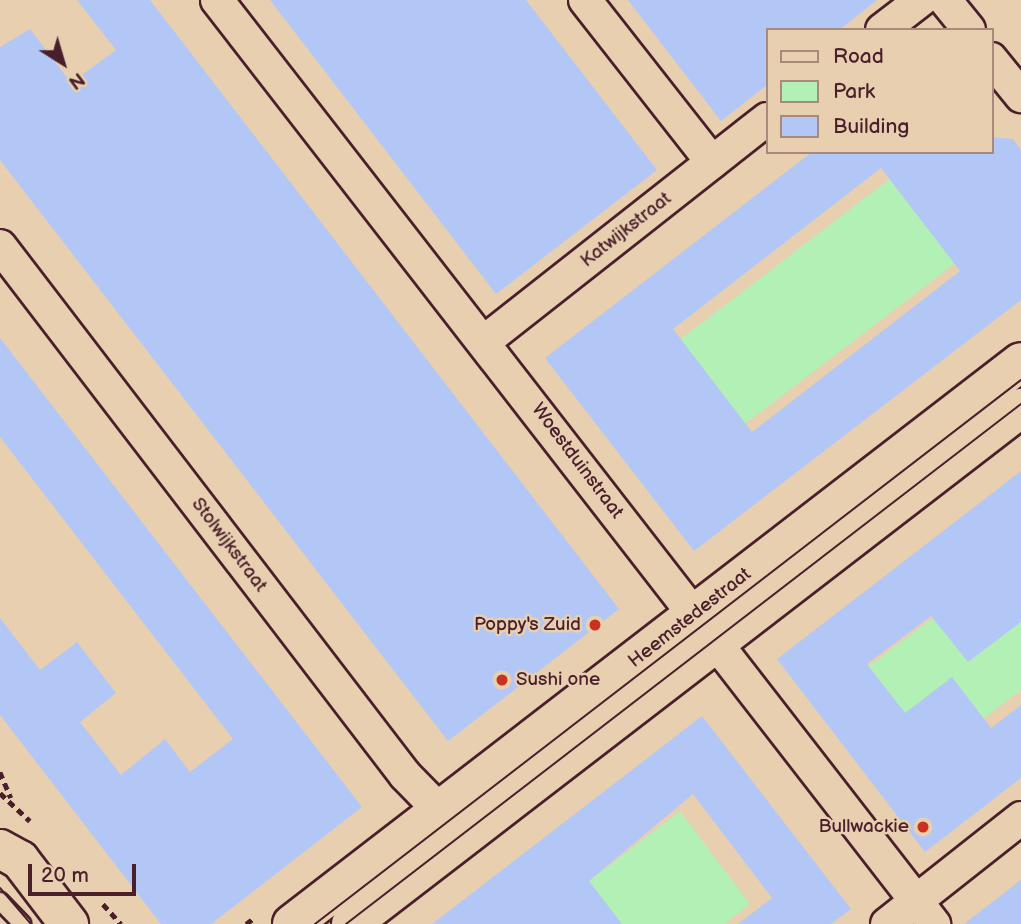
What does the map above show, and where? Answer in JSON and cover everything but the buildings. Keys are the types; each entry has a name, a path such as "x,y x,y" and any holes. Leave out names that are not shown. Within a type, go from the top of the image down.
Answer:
{"street":[{"name":"Woestduinstraat","path":"217,0 485,341 934,924"},
{"path":"585,0 712,162"},
{"path":"886,28 921,0"},
{"path":"945,0 966,28"},
{"path":"993,61 1021,96"},
{"name":"Katwijkstraat","path":"485,341 766,120"},
{"name":"Stolwijkstraat","path":"0,246 442,812"},
{"name":"Heemstedestraat","path":"706,628 1021,362"},
{"name":"Heemstedestraat","path":"292,924 442,812 1021,408"},
{"name":"Heemstedestraat","path":"351,924 442,812"},
{"path":"887,924 916,898 1021,818"},
{"path":"7,849 69,924"}],"lane":[{"path":"0,901 22,924"}],"path":[{"path":"0,772 11,799"}],"green space":[{"path":"917,158 983,242 703,456 635,374"},
{"path":"1021,552 1021,690 932,758 865,669"},
{"path":"680,811 750,904 724,924 533,924"}],"tram line":[{"path":"315,924 1021,380"},
{"path":"346,924 1021,404"},
{"path":"0,888 31,924"}],"place":[{"name":"Poppy's Zuid","path":"595,625"},
{"name":"Sushi one","path":"502,680"},
{"name":"Bullwackie","path":"923,827"}]}
